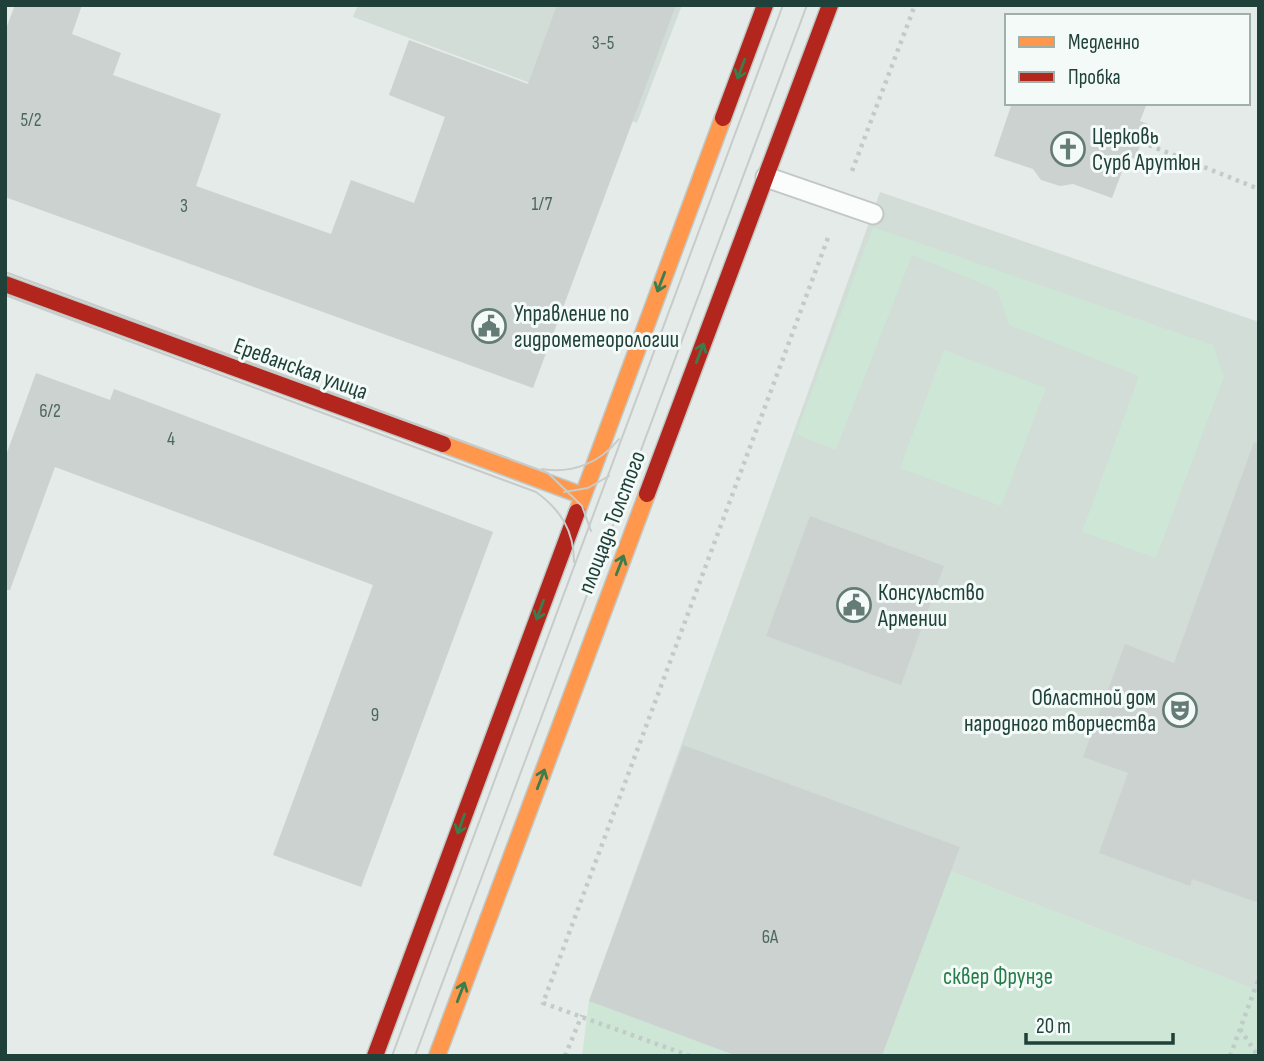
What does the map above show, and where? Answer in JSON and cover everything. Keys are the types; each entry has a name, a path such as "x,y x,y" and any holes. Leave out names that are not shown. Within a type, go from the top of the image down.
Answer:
{"main road":[{"name":"площадь Толстого","path":"375,1056 765,5"},
{"name":"площадь Толстого","path":"437,1056 830,5"},
{"name":"Ереванская улица","path":"5,284 581,495"}],"lane":[{"path":"766,177 873,214"}],"path":[{"path":"691,1056 543,1003 915,5"},
{"path":"1141,142 1259,189"},
{"path":"1230,1056 1259,978"},
{"path":"565,1056 582,1016"},
{"path":"1240,1029 1258,1056"}],"shaded area":[{"path":"358,5 682,5 637,123 353,17"},
{"path":"880,192 1259,322 1259,991 950,871 737,1056 589,1001"}],"green space":[{"path":"873,227 1213,345 1224,377 1156,558 1082,532 1139,376 1009,325 997,290 912,255 836,450 796,434"},
{"path":"944,350 1046,388 1001,506 900,468"},
{"name":"сквер Фрунзе","path":"950,871 1259,991 1259,1056 882,1056"},
{"path":"589,1001 737,1056 582,1056"}],"building":[{"path":"15,5 82,5 72,34 121,53 113,75 221,114 196,186 331,234 351,180 414,203 445,117 389,95 409,40 528,84 557,5 676,5 533,388 5,197 5,31"},
{"name":"Церковь Сурб Арутюн","path":"1011,105 1146,105 1140,121 1148,124 1135,159 1128,156 1112,198 1073,184 1060,186 1041,180 1033,169 994,156"},
{"path":"36,373 110,400 114,389 493,532 361,887 273,855 373,585 55,467 10,590 5,590 5,458"},
{"name":"Областной дом народного творчества","path":"1254,442 1259,443 1259,903 1192,879 1190,886 1099,853 1128,773 1083,757 1125,644 1174,663"},
{"name":"Консульство Армении","path":"810,516 944,566 901,685 766,636"},
{"path":"683,745 960,847 882,1056 737,1056 589,1001"}],"tram line":[{"path":"392,1056 783,5"},
{"path":"415,1056 807,5"},
{"path":"5,272 548,473 582,506 591,531"},
{"path":"5,295 536,492 559,514 569,531 574,562"},
{"path":"542,469 564,470 585,465 603,455 619,439"},
{"path":"564,492 588,488 609,476"}],"traffic: slow":[{"path":"577,512 723,118"},
{"path":"443,444 581,495"},
{"path":"437,1056 647,494"}],"traffic: jam":[{"path":"723,118 765,5"},
{"path":"647,494 830,5"},
{"path":"5,284 443,444"},
{"path":"375,1056 577,512"}],"place":[{"name":"Церковь Сурб Арутюн","path":"1068,149"},
{"name":"Управление по гидрометеорологии","path":"489,326"},
{"name":"Консульство Армении","path":"854,605"},
{"name":"Областной дом народного творчества","path":"1180,710"}]}
